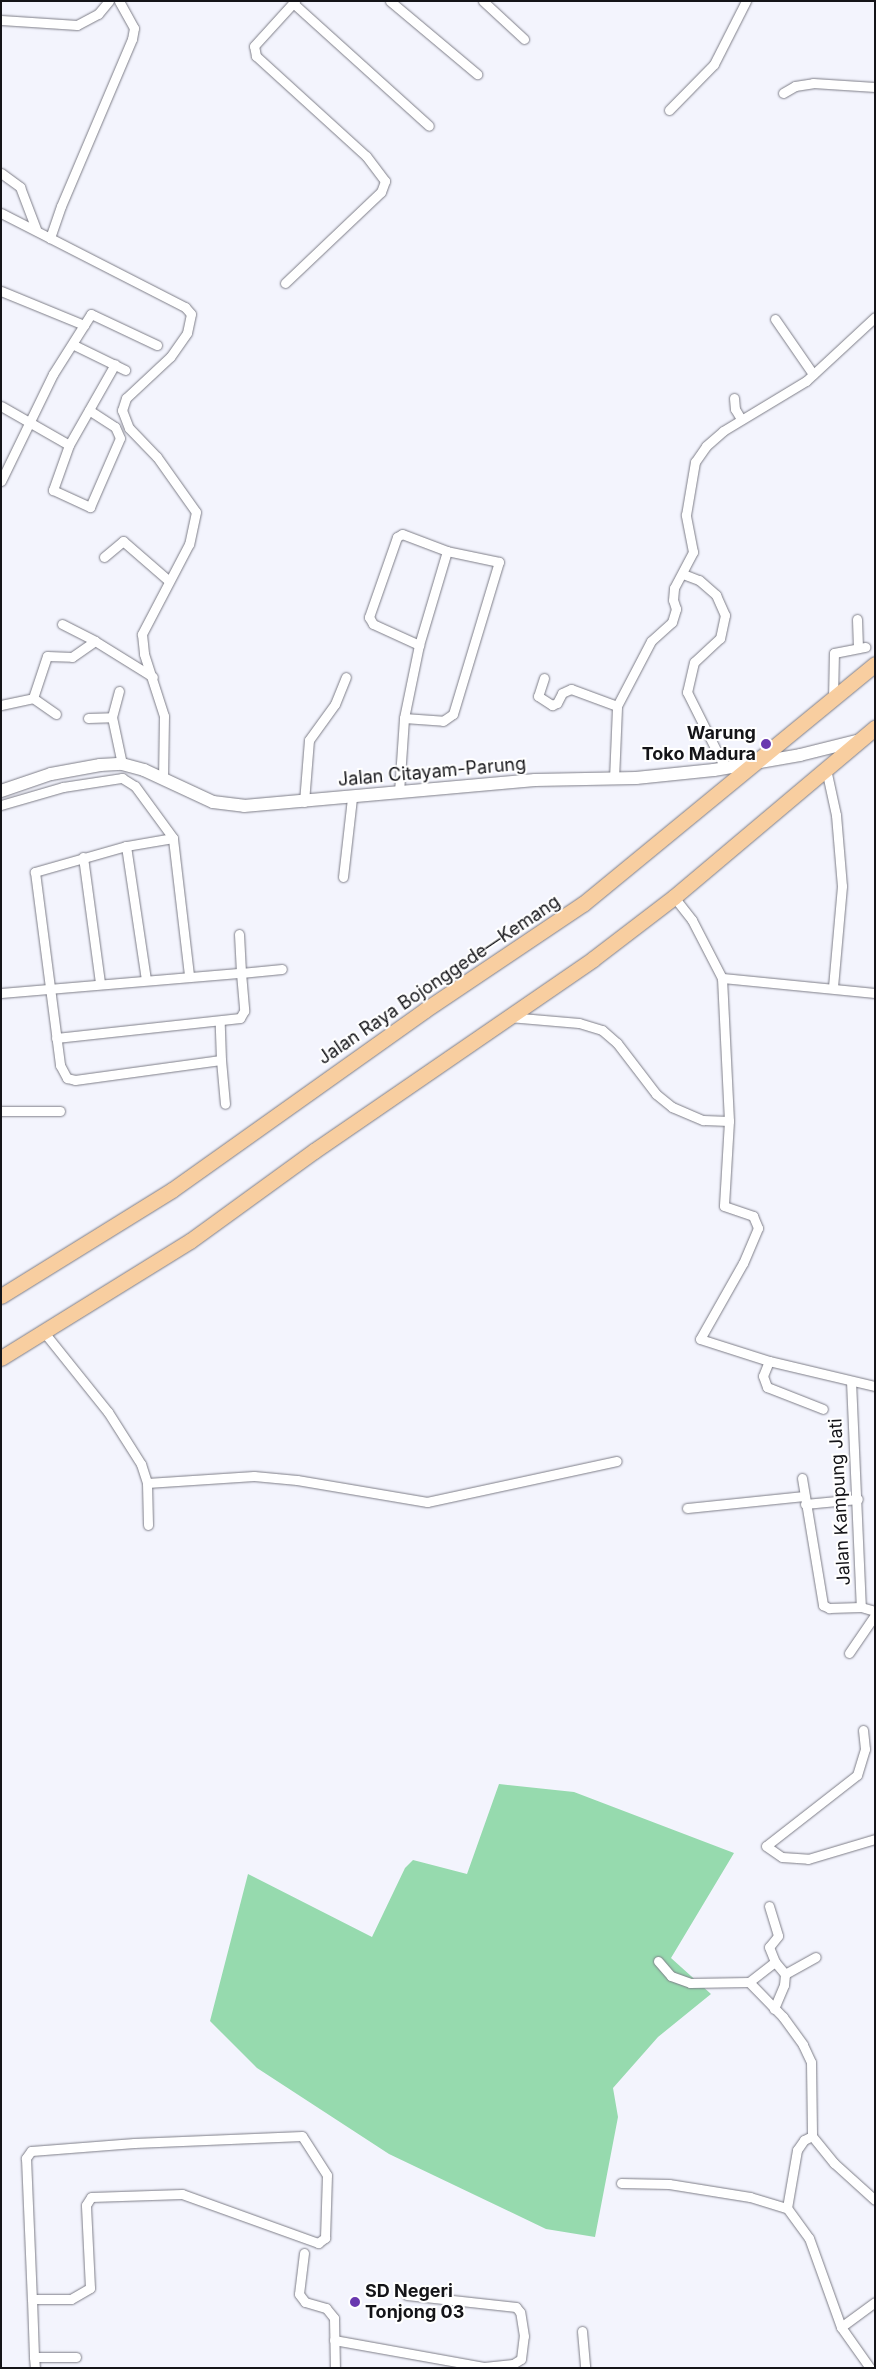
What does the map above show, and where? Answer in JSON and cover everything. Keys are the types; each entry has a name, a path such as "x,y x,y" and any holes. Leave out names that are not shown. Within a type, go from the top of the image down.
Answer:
{"highway":[{"name":"Jalan Raya Bojonggede—Kemang","path":"1,1296 172,1190 416,1016 583,904 757,764 875,664"},
{"path":"1,1358 190,1241 314,1150 593,959 674,897 826,769 868,738 875,728"}],"main road":[{"name":"Jalan Citayam-Parung","path":"1,791 50,774 100,765 122,764 163,778 220,805 304,802 535,780 614,779 725,768 757,764 868,738"}],"street":[{"path":"1,20 77,25 98,14 109,1"},
{"path":"50,238 61,206 132,40 134,28 119,1"},
{"path":"390,1 477,74"},
{"path":"483,1 524,39"},
{"path":"669,110 714,64 746,1"},
{"path":"285,283 381,192 385,181 382,172 366,156 256,56 254,46 294,2 429,126"},
{"path":"782,93 813,82 875,87"},
{"path":"1,173 20,187 36,229"},
{"path":"1,213 36,229 185,307 192,314 187,333 170,357 126,398 122,410 129,428 157,457 196,509 189,544 142,634 142,645 164,716 163,778"},
{"path":"1,291 84,325"},
{"path":"1,481 53,374 74,345 84,325 93,313 157,345"},
{"path":"614,779 617,706 650,641 672,622 676,609 673,595 694,546 686,515 693,467 706,446 741,419 795,389 875,317"},
{"path":"775,319 813,374"},
{"path":"74,345 125,370"},
{"path":"89,410 115,427 120,438 90,507 53,490 69,444 115,364"},
{"path":"734,398 735,409 741,419"},
{"path":"1,406 28,423 69,444"},
{"path":"404,718 443,721 453,714 500,564 497,560 447,551 402,534 397,537 369,613 373,624 419,646"},
{"path":"104,557 123,541 169,581"},
{"path":"399,792 404,718 419,646 447,551"},
{"path":"682,574 699,580 716,595 726,617 718,640 694,662 687,692 725,768"},
{"path":"833,699 834,653 861,648 857,619"},
{"path":"62,624 95,641 153,677"},
{"path":"33,698 46,656 72,657 95,641"},
{"path":"304,802 309,740 335,704 346,677"},
{"path":"544,678 538,696 553,705 562,693 571,689 617,706"},
{"path":"119,691 112,717 122,764"},
{"path":"2,703 33,698 56,714"},
{"path":"88,718 112,717"},
{"path":"826,769 836,816 842,886 834,987"},
{"path":"1,805 50,790 122,778 135,786 173,838 189,975"},
{"path":"342,877 352,798"},
{"path":"173,838 126,846 83,857 37,871 34,875 61,1069 68,1078 75,1080 221,1060"},
{"path":"126,846 146,980"},
{"path":"83,857 100,984"},
{"path":"674,897 692,920 722,978 729,1121 724,1206 754,1217 757,1234 700,1339 769,1361 875,1386"},
{"path":"56,1038 220,1023 244,1015 239,934"},
{"path":"1,993 189,975 282,970"},
{"path":"722,978 834,987 875,993"},
{"path":"508,1017 579,1023 602,1030 617,1043 656,1094 672,1107 703,1120 729,1121"},
{"path":"220,1023 225,1104"},
{"path":"1,1111 60,1111"},
{"path":"43,1331 122,1432 141,1464 148,1483 148,1525"},
{"path":"769,1361 763,1376 767,1387 823,1408"},
{"name":"Jalan Kampung Jati","path":"851,1381 858,1500 861,1606 875,1611"},
{"path":"148,1483 254,1476 297,1480 427,1502 616,1461"},
{"path":"802,1478 823,1605 829,1608 861,1606"},
{"path":"687,1508 805,1500 858,1500"},
{"path":"849,1653 875,1615"},
{"path":"863,1730 865,1749 857,1775 766,1846 782,1858 808,1859 875,1839"},
{"path":"769,1906 778,1936 770,1947 776,1962 784,1974 782,1993 774,2009"},
{"path":"784,1974 816,1957"},
{"path":"658,1961 671,1976 690,1983 749,1982 776,1962"},
{"path":"749,1982 795,2033 811,2062 812,2136 839,2169 875,2200"},
{"path":"32,2299 71,2299 88,2291 92,2273 86,2205 91,2197 182,2194 318,2243 325,2238 327,2175 302,2136 32,2150 26,2158 34,2357 35,2368"},
{"path":"787,2208 797,2150 804,2140 812,2136"},
{"path":"621,2183 669,2184 750,2197 787,2208 809,2238 841,2327 870,2368"},
{"path":"304,2253 299,2294 305,2302 331,2312 334,2318 335,2368"},
{"path":"334,2340 484,2367 513,2364 521,2359 524,2336 518,2309 406,2296"},
{"path":"841,2327 875,2302"},
{"path":"582,2331 585,2368"},
{"path":"34,2357 76,2357"}],"green space":[{"path":"499,1784 574,1792 734,1853 671,1958 711,1994 658,2037 613,2088 618,2117 595,2237 546,2229 389,2154 257,2068 210,2021 248,1874 372,1937 405,1868 413,1860 467,1874"}],"place":[{"name":"Warung Toko Madura","path":"766,744"},
{"name":"SD Negeri Tonjong 03","path":"355,2302"}]}
